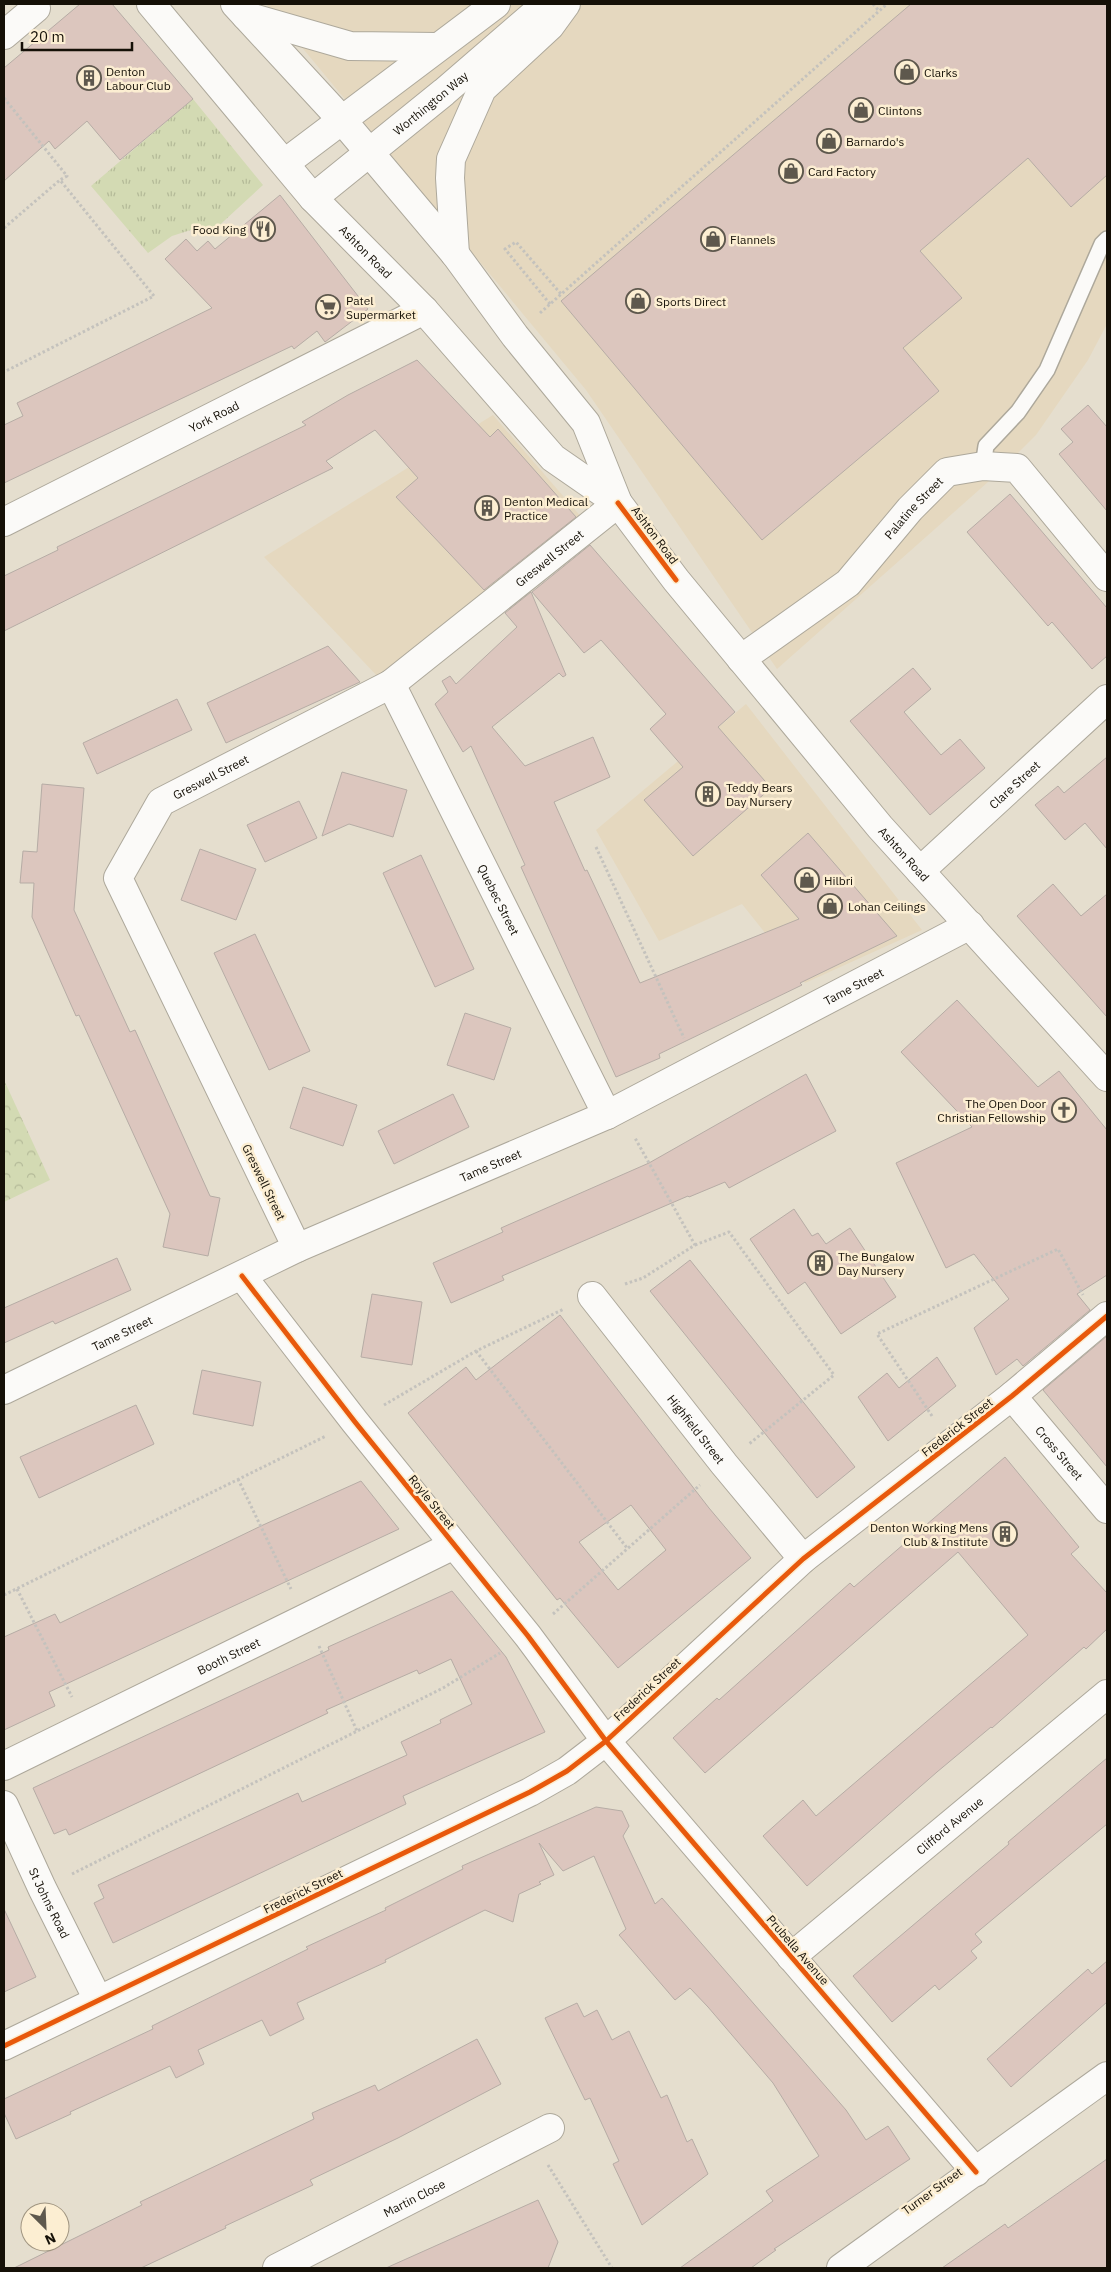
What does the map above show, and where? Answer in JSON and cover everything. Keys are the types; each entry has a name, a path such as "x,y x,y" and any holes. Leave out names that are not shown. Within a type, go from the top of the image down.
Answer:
{"main road":[{"name":"Ashton Road","path":"151,4 313,198 424,310 553,458 618,503"},
{"path":"285,163 496,4"},
{"name":"Worthington Way","path":"313,198 444,92 546,4"},
{"name":"Worthington Way","path":"455,254 450,178 451,159 482,90 550,26 566,4"},
{"path":"4,35 36,8"},
{"name":"Ashton Road","path":"240,10 342,120 455,254 515,336 586,423 618,503 676,580 875,820 1107,1077"},
{"path":"240,10 350,46 437,47"},
{"name":"York Road","path":"4,522 424,310"},
{"name":"Palatine Street","path":"741,659 848,583 910,509 947,472 983,466 1017,468 1107,577"},
{"name":"Greswell Street","path":"296,1248 118,878 161,802 391,684 618,503"},
{"name":"Quebec Street","path":"391,684 607,1115"},
{"name":"Clare Street","path":"920,871 1107,699"},
{"name":"Tame Street","path":"4,1390 242,1276 296,1248 607,1115 970,925"},
{"name":"Royle Street","path":"242,1276 355,1422 528,1636 606,1741"},
{"name":"Highfield Street","path":"592,1296 724,1464 803,1559"},
{"name":"Frederick Street","path":"4,2046 530,1792 567,1770 606,1741 803,1559 1012,1396 1103,1320"},
{"name":"Cross Street","path":"1012,1396 1107,1509"},
{"name":"Booth Street","path":"4,1766 454,1545"},
{"name":"Clifford Avenue","path":"791,1957 1107,1694"},
{"name":"Prubella Avenue","path":"606,1741 976,2172"},
{"name":"St Johns Road","path":"4,1805 42,1888 98,2000"},
{"name":"Turner Street","path":"841,2268 1107,2076"},
{"name":"Martin Close","path":"277,2268 541,2133"}],"lane":[{"path":"983,466 986,446 1018,412 1047,370 1102,244 1107,239"}],"path":[{"path":"873,4 879,11"},
{"path":"561,294 516,242 505,249 550,304 887,4"},
{"path":"4,98 67,176 4,228"},
{"path":"4,372 154,296 60,180"},
{"path":"596,847 698,1068"},
{"path":"42,1888 443,1688 528,1636 724,1464 834,1375 729,1232 695,1245"},
{"path":"951,1444 877,1334 1058,1248 1103,1320"},
{"path":"476,1351 627,1548"},
{"path":"4,1595 355,1422"},
{"path":"238,1480 306,1618 357,1731"},
{"path":"17,1589 86,1726"},
{"path":"541,2133 612,2268"}],"shaded area":[{"path":"266,4 1107,4 1107,324 1088,360 1036,435 997,474 777,669 586,390"},
{"path":"493,415 583,519 380,679 264,557"},
{"path":"746,704 922,930 805,983 742,904 659,941 596,830"}],"green space":[{"path":"193,99 263,185 212,232 200,227 172,236 148,253 91,186"},
{"path":"4,1080 50,1180 4,1202"}],"building":[{"name":"Denton Labour Club","path":"80,4 112,4 193,99 120,160 87,121 55,149 49,141 4,181 4,68"},
{"path":"911,4 1107,4 1107,175 1071,207 1028,158 920,251 962,298 903,348 939,391 762,540 561,301"},
{"path":"280,195 368,309 325,342 317,331 294,349 292,346 4,483 4,425 23,416 17,403 212,308 165,259 186,239 197,251 208,241 215,249"},
{"path":"417,360 490,437 498,429 576,517 484,590 396,497 418,478 375,430 326,461 333,468 4,631 4,576 58,550 57,547 306,425 302,422 348,395"},
{"path":"1088,405 1107,427 1107,511 1059,454 1073,442 1061,429"},
{"path":"1010,494 1107,608 1107,656 1092,669 1052,622 1048,626 967,532"},
{"path":"590,545 735,712 718,727 771,788 693,856 644,800 683,767 650,729 666,714 601,640 584,653 532,592"},
{"path":"531,592 566,675 563,677 559,673 492,727 525,766 593,737 610,777 554,802 585,871 587,870 640,983 799,919 761,875 808,833 897,936 800,983 802,985 659,1054 660,1058 616,1077 521,867 525,865 471,746 463,752 435,704 448,692 442,681 450,676 456,684 517,627 505,613"},
{"path":"328,646 360,682 226,743 207,703"},
{"path":"913,668 931,689 904,712 941,755 960,739 985,768 930,815 850,721"},
{"path":"177,699 192,730 97,774 83,743"},
{"path":"1107,757 1107,849 1085,823 1065,840 1035,805 1058,786 1064,793"},
{"path":"342,772 407,790 393,837 349,824 322,836"},
{"path":"42,784 84,788 74,910 130,1032 135,1030 210,1196 220,1198 208,1256 163,1247 170,1214 79,1015 76,1016 32,917 34,883 20,883 23,851 37,852"},
{"path":"299,801 317,838 265,862 247,825"},
{"path":"200,849 256,869 236,920 181,900"},
{"path":"421,855 474,969 435,987 383,873"},
{"path":"1053,884 1081,916 1107,894 1107,1017 1017,916"},
{"path":"255,934 310,1051 269,1070 214,953"},
{"path":"957,1000 1038,1087 1059,1071 1107,1130 1107,1275 1077,1294 1090,1310 1023,1366 1017,1359 996,1375 974,1328 1009,1299 974,1254 946,1268 896,1163 972,1127 901,1052"},
{"path":"465,1013 511,1028 494,1080 447,1065"},
{"path":"806,1074 836,1131 729,1188 725,1182 688,1196 502,1276 504,1280 451,1303 433,1263 503,1232 501,1228 649,1163"},
{"path":"303,1087 357,1105 343,1146 290,1128"},
{"path":"453,1094 469,1127 394,1164 378,1131"},
{"name":"The Bungalow Day Nursery","path":"794,1209 812,1236 818,1233 826,1244 850,1228 896,1297 841,1334 805,1282 788,1294 750,1239"},
{"path":"117,1258 131,1290 55,1324 53,1321 4,1343 4,1308"},
{"path":"690,1260 855,1467 817,1498 650,1291"},
{"path":"372,1294 422,1302 412,1365 361,1357"},
{"path":"560,1315 709,1508 751,1558 618,1668 560,1598 557,1600 408,1413 466,1367 476,1380","holes":["631,1505 666,1550 618,1590 579,1542"]},
{"path":"1107,1336 1107,1467 1043,1390"},
{"path":"937,1357 956,1386 888,1441 858,1397 887,1373 899,1388"},
{"path":"202,1370 261,1382 253,1426 193,1414"},
{"path":"136,1405 154,1444 39,1498 20,1457"},
{"path":"1005,1457 1079,1547 1071,1554 1107,1593 1107,1629 1086,1649 1084,1647 992,1728 937,1772 807,1886 763,1836 803,1800 816,1816 1028,1635 958,1552 705,1773 673,1738 717,1698 719,1700 850,1583 854,1587"},
{"path":"361,1481 399,1529 49,1692 55,1706 4,1730 4,1637 55,1614 60,1623 263,1525"},
{"path":"452,1591 506,1657 545,1732 403,1796 406,1804 113,1943 94,1903 104,1898 98,1885 298,1793 302,1802 407,1755 401,1742 441,1723 440,1720 472,1704 451,1659 419,1674 417,1670 326,1710 328,1713 69,1835 66,1829 54,1834 33,1788 329,1650 328,1647"},
{"path":"1107,1758 1107,1824 975,1934 982,1942 971,1951 977,1958 939,1990 935,1985 892,2022 853,1976"},
{"path":"596,1807 622,1811 629,1826 623,1836 655,1904 662,1898 846,2110 866,2140 888,2126 910,2159 774,2249 776,2250 751,2268 680,2268 773,2201 766,2191 819,2156 773,2083 708,2007 690,1988 675,2000 619,1935 626,1929 594,1856 563,1871 539,1843 554,1875 539,1882 541,1884 519,1894 513,1922 485,1910 385,1960 386,1962 297,2003 304,2019 270,2036 262,2020 198,2050 204,2064 176,2078 170,2066 16,2139 4,2113 4,2099 153,2029 152,2026 308,1949 306,1947 386,1910 385,1908 463,1869 462,1866"},
{"path":"4,1909 36,1977 4,1992"},
{"path":"1107,1961 1107,2002 1011,2087 987,2059 1088,1969 1092,1974"},
{"path":"577,2003 584,2017 597,2010 612,2040 629,2031 661,2098 667,2095 687,2142 692,2139 708,2174 642,2225 613,2164 619,2161 590,2098 585,2100 545,2018"},
{"path":"477,2039 501,2084 398,2138 310,2180 313,2185 141,2268 14,2268 47,2252 70,2252 70,2240 142,2205 140,2202 314,2119 312,2113 375,2085 378,2091"},
{"path":"1107,2159 1107,2268 942,2268 1005,2224 1008,2228"},
{"path":"538,2200 558,2242 548,2268 386,2268"}],"cycle path":[{"path":"618,503 676,580"},
{"path":"242,1276 355,1422 528,1636 606,1741 976,2172"},
{"path":"4,2046 530,1792 567,1771 606,1741 803,1559 1012,1396 1107,1316"}],"place":[{"name":"Clarks","path":"907,72"},
{"name":"Denton Labour Club","path":"89,78"},
{"name":"Clintons","path":"861,110"},
{"name":"Barnardo's","path":"829,141"},
{"name":"Card Factory","path":"791,171"},
{"name":"Food King","path":"263,229"},
{"name":"Flannels","path":"713,239"},
{"name":"Sports Direct","path":"638,301"},
{"name":"Patel Supermarket","path":"328,307"},
{"name":"Denton Medical Practice","path":"487,508"},
{"name":"Teddy Bears Day Nursery","path":"708,794"},
{"name":"Hilbri","path":"807,880"},
{"name":"Lohan Ceilings","path":"830,906"},
{"name":"The Open Door Christian Fellowship","path":"1064,1110"},
{"name":"The Bungalow Day Nursery","path":"820,1263"},
{"name":"Denton Working Mens Club & Institute","path":"1005,1534"}]}
